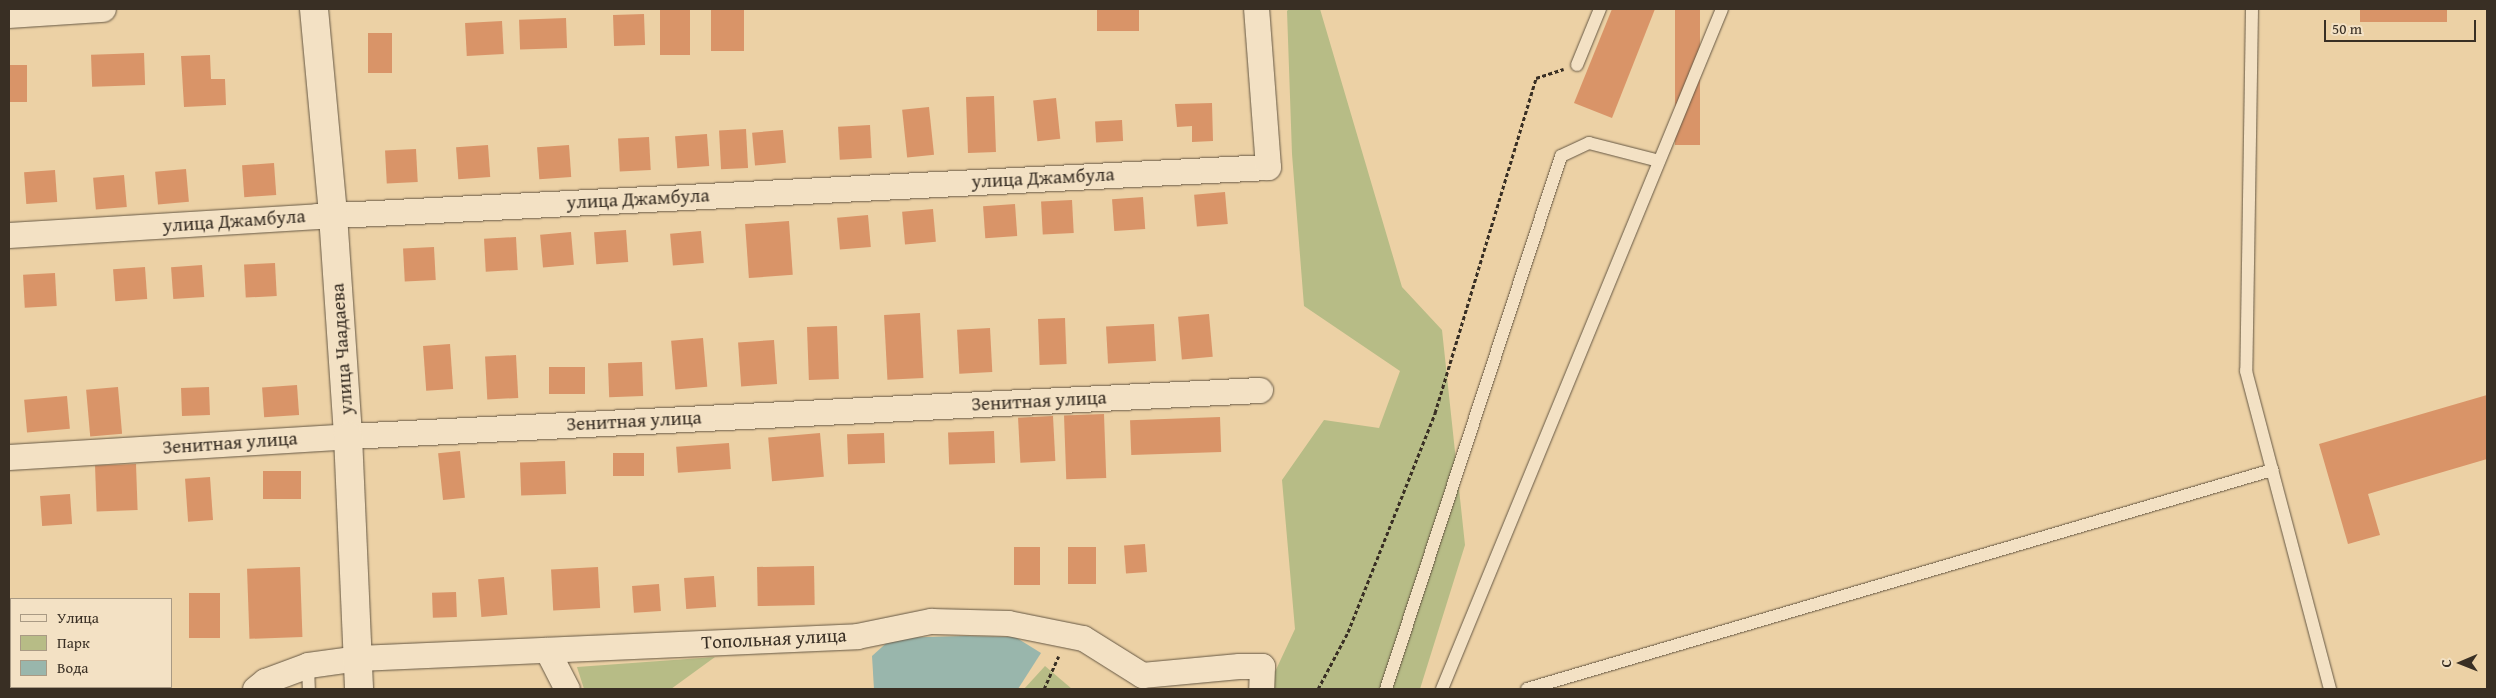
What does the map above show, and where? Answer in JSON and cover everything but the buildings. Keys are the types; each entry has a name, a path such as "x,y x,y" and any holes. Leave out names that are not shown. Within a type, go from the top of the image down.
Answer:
{"street":[{"path":"9,15 103,9"},
{"name":"улица Чаадаева","path":"314,9 333,215 348,436 359,689"},
{"name":"улица Джамбула","path":"9,235 333,215 1268,167 1256,9"},
{"name":"Зенитная улица","path":"9,457 348,436 1260,390"},
{"name":"Топольная улица","path":"255,689 265,681 308,677 358,658 857,636 931,621 1008,623 1083,638 1142,675 1239,666 1262,666 1261,689"},
{"path":"547,650 567,689"}],"lane":[{"path":"1577,65 1600,9"},
{"path":"1442,689 1722,9"},
{"path":"2252,9 2246,371 2330,689"},
{"path":"1386,689 1561,156 1589,143 1659,161"},
{"path":"1527,689 2272,470"}],"path":[{"path":"1318,689 1348,632 1436,413 1536,78 1577,65"},
{"path":"1044,689 1068,635"}],"green space":[{"path":"1289,9 1320,9 1402,287 1442,330 1465,545 1420,689 1267,689 1295,629 1282,480 1324,420 1379,428 1400,371 1304,306 1292,154 1287,11"},
{"path":"715,657 671,689 584,689 577,667"},
{"path":"1045,666 1072,689 1024,689"}],"water":[{"path":"1015,637 1041,653 1018,689 874,689 872,656 892,638"}]}
